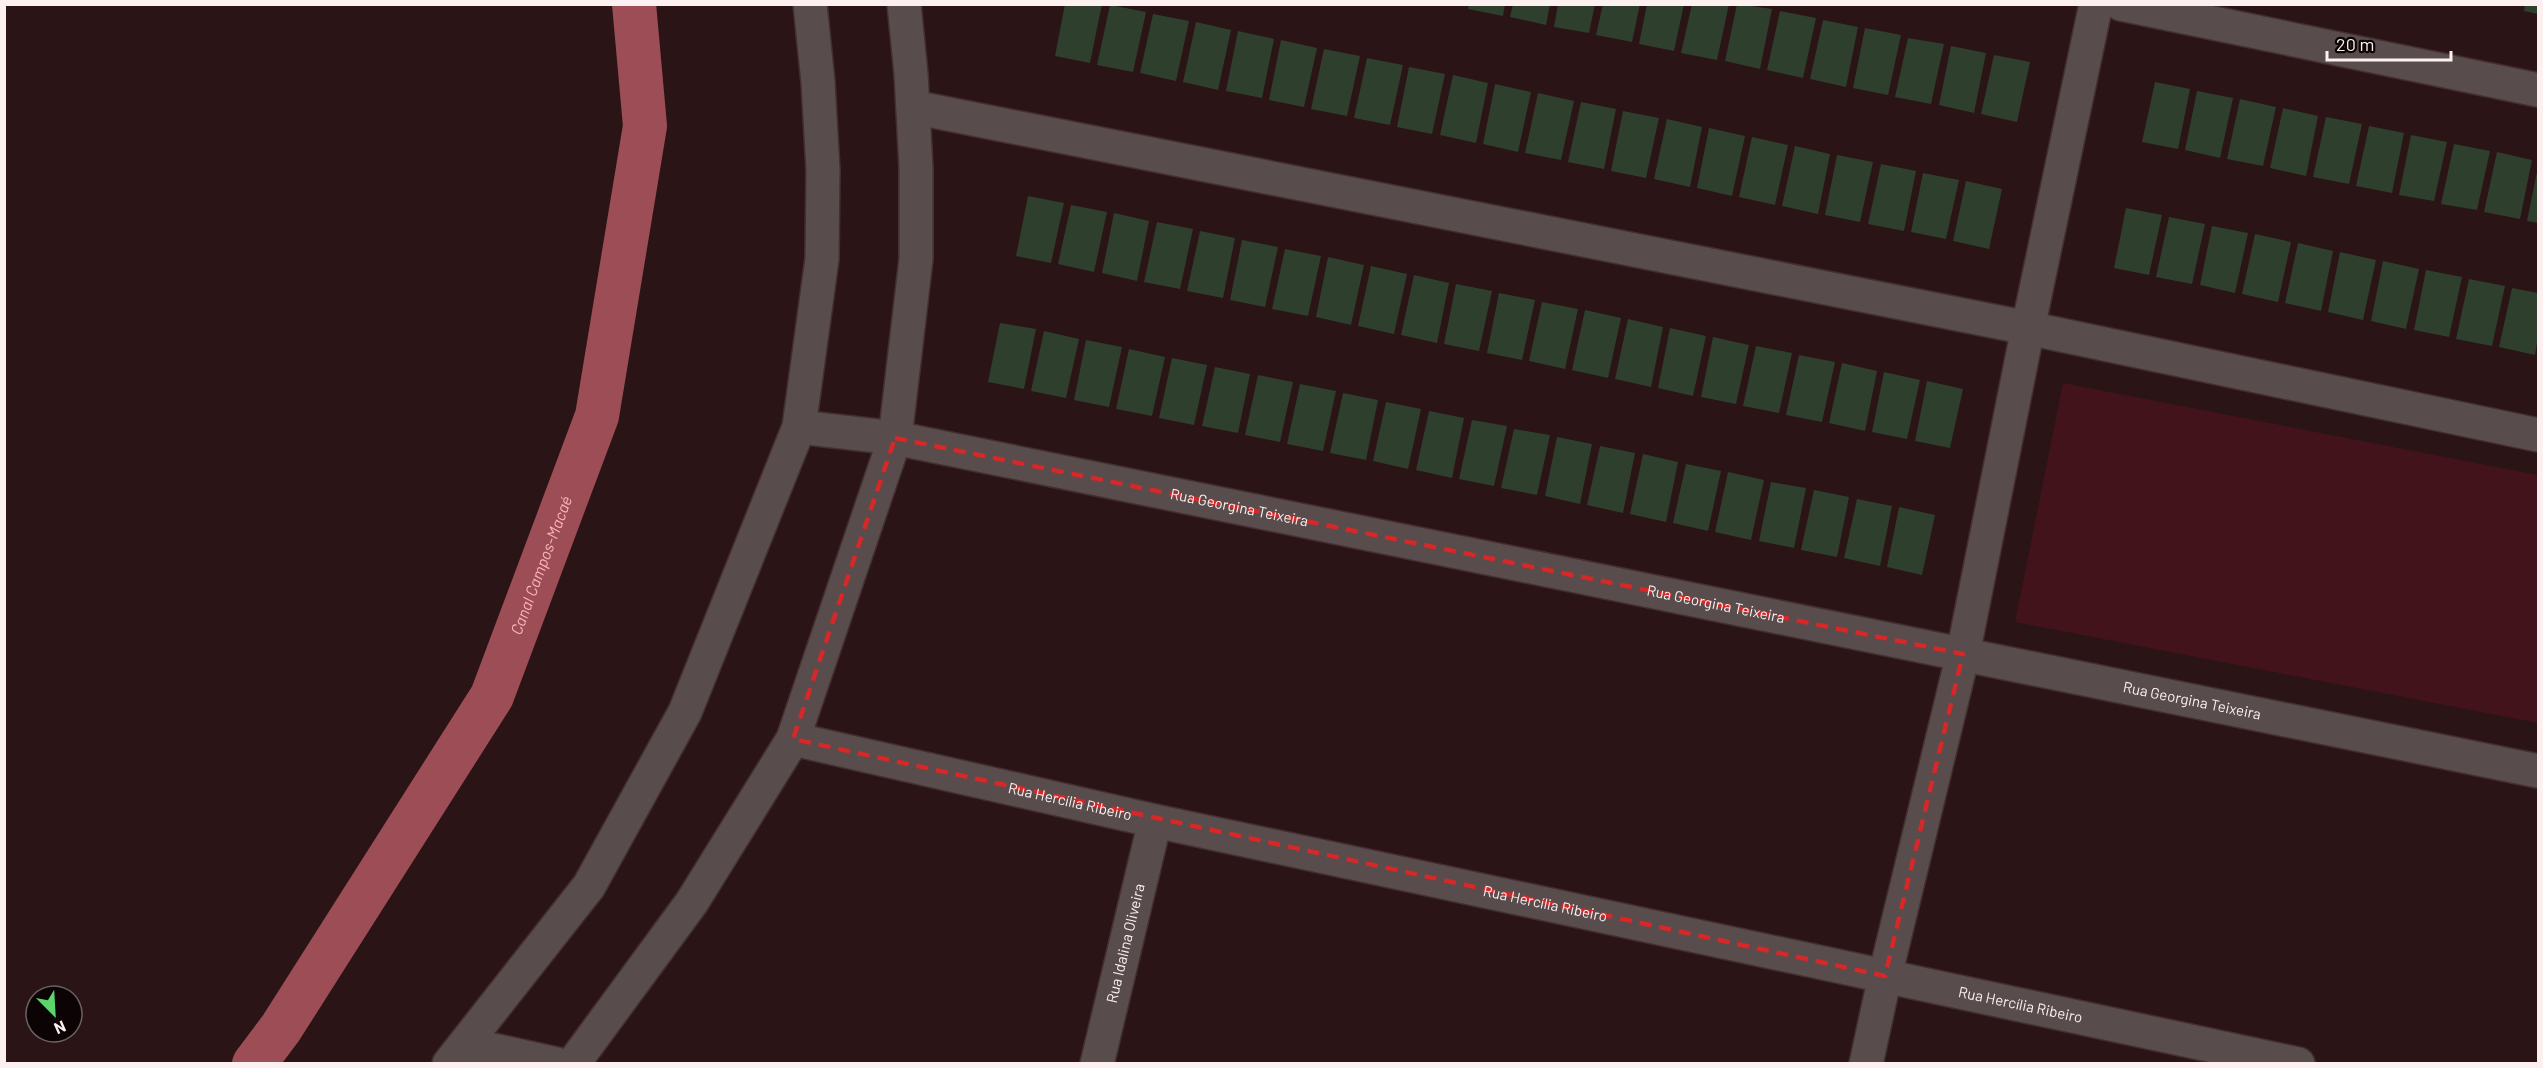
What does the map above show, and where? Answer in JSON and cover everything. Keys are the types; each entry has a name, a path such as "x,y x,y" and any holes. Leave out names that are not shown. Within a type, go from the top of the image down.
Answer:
{"street":[{"path":"457,1054 589,886 685,712 799,427 822,259 823,170 818,82 810,4"},
{"path":"573,1064 692,902 793,739 895,438 916,259 916,168 904,4"},
{"path":"1866,1064 1963,654 2096,4"},
{"path":"2121,4 2538,90"},
{"path":"913,107 2028,328 2538,435"},
{"name":"Rua Georgina Teixeira","path":"799,427 895,438 2538,771"},
{"name":"Rua Hercília Ribeiro","path":"793,739 1155,821 2298,1064"},
{"name":"Rua Idalina Oliveira","path":"1097,1064 1155,821"},
{"path":"457,1054 557,1064"}],"highlighted area":[{"path":"895,438 1963,654 1885,976 793,739"}],"shaded area":[{"path":"2063,383 2538,475 2538,723 2015,622"}],"building":[{"path":"1065,4 1102,4 1090,63 1055,56"},
{"path":"1469,4 1505,4 1503,16 1468,9"},
{"path":"1513,4 1550,4 1546,25 1510,17"},
{"path":"1558,4 1595,4 1589,33 1554,27"},
{"path":"1603,4 1640,4 1632,42 1596,35"},
{"path":"1647,4 1684,4 1674,51 1639,44"},
{"path":"1692,4 1729,4 1717,60 1681,53"},
{"path":"1737,4 1772,9 1760,69 1725,61"},
{"path":"2525,4 2538,4 2538,14 2524,11"},
{"path":"1110,5 1146,12 1133,72 1097,65"},
{"path":"1780,11 1816,18 1803,78 1767,70"},
{"path":"1153,14 1189,21 1176,81 1140,73"},
{"path":"1823,20 1858,27 1846,87 1810,79"},
{"path":"1196,22 1231,30 1218,90 1183,82"},
{"path":"1865,28 1901,35 1888,95 1853,88"},
{"path":"1238,31 1274,39 1262,98 1226,91"},
{"path":"1908,38 1944,44 1931,104 1895,97"},
{"path":"1281,40 1317,48 1304,107 1269,100"},
{"path":"1951,46 1986,53 1974,113 1939,105"},
{"path":"1324,49 1360,56 1347,116 1311,109"},
{"path":"1994,55 2030,62 2017,122 1981,114"},
{"path":"1367,58 1403,65 1390,125 1354,118"},
{"path":"1409,67 1445,74 1432,134 1397,127"},
{"path":"1453,75 1488,83 1476,143 1440,135"},
{"path":"2155,82 2190,89 2178,149 2142,142"},
{"path":"1495,84 1531,92 1518,152 1483,144"},
{"path":"2197,91 2233,98 2220,158 2185,150"},
{"path":"1538,93 1574,101 1561,160 1525,153"},
{"path":"2240,99 2276,107 2263,166 2227,159"},
{"path":"1581,102 1616,109 1604,169 1568,162"},
{"path":"2283,108 2318,116 2306,176 2270,168"},
{"path":"1623,111 1659,118 1646,178 1611,171"},
{"path":"2326,117 2362,124 2349,184 2313,177"},
{"path":"1667,119 1702,127 1690,187 1654,179"},
{"path":"2369,126 2404,133 2392,193 2356,186"},
{"path":"1709,128 1745,136 1732,196 1697,188"},
{"path":"2411,135 2447,142 2434,201 2399,195"},
{"path":"1752,137 1788,145 1775,205 1739,197"},
{"path":"2454,144 2490,151 2477,210 2441,204"},
{"path":"1795,146 1830,154 1818,214 1782,206"},
{"path":"2497,152 2532,160 2520,219 2484,212"},
{"path":"1837,155 1873,162 1860,222 1825,215"},
{"path":"1881,164 1916,171 1904,231 1868,224"},
{"path":"2538,172 2538,223 2527,221"},
{"path":"1923,173 1959,180 1946,239 1911,232"},
{"path":"1966,181 2002,189 1989,249 1953,241"},
{"path":"1028,196 1064,203 1051,263 1016,256"},
{"path":"1071,205 1107,212 1094,272 1058,264"},
{"path":"2126,208 2162,215 2149,275 2114,268"},
{"path":"1114,213 1149,221 1137,281 1102,273"},
{"path":"2169,217 2205,224 2192,284 2156,277"},
{"path":"1157,222 1193,229 1180,289 1144,282"},
{"path":"2212,226 2248,233 2235,293 2200,285"},
{"path":"1200,231 1235,238 1223,298 1187,291"},
{"path":"2255,234 2291,242 2278,302 2242,294"},
{"path":"1242,240 1278,247 1265,307 1230,300"},
{"path":"2298,243 2333,251 2321,311 2285,303"},
{"path":"1285,249 1321,256 1308,316 1272,309"},
{"path":"2340,252 2376,260 2363,320 2328,312"},
{"path":"1328,257 1364,265 1351,325 1316,317"},
{"path":"2383,261 2419,269 2406,329 2371,321"},
{"path":"1371,266 1407,274 1394,334 1358,326"},
{"path":"2426,270 2462,277 2449,337 2414,330"},
{"path":"1414,275 1449,283 1437,343 1401,335"},
{"path":"2469,279 2505,286 2492,346 2456,339"},
{"path":"1456,284 1492,291 1479,351 1444,344"},
{"path":"2512,288 2538,293 2538,337 2535,355 2499,347"},
{"path":"1499,293 1535,300 1522,360 1487,353"},
{"path":"1542,302 1578,309 1565,369 1529,361"},
{"path":"1585,310 1621,318 1608,378 1572,370"},
{"path":"1628,319 1663,327 1651,387 1615,379"},
{"path":"1000,323 1036,329 1024,389 988,382"},
{"path":"1670,328 1706,336 1693,396 1658,388"},
{"path":"1044,331 1079,339 1066,398 1031,391"},
{"path":"1713,337 1749,345 1736,404 1701,397"},
{"path":"1086,340 1122,347 1109,407 1074,400"},
{"path":"1756,346 1792,353 1779,413 1743,406"},
{"path":"1129,349 1165,357 1152,416 1116,409"},
{"path":"1799,355 1835,362 1822,422 1786,415"},
{"path":"1172,358 1207,365 1194,425 1159,418"},
{"path":"1842,363 1877,371 1865,431 1829,423"},
{"path":"1215,367 1250,374 1238,433 1202,426"},
{"path":"1884,372 1920,380 1907,439 1872,432"},
{"path":"1258,375 1293,382 1280,442 1245,435"},
{"path":"1927,381 1963,389 1950,448 1915,441"},
{"path":"1300,384 1336,391 1323,451 1287,444"},
{"path":"1343,393 1378,400 1366,460 1330,453"},
{"path":"1386,402 1421,409 1408,469 1373,461"},
{"path":"1429,411 1464,418 1452,478 1416,470"},
{"path":"1472,420 1507,426 1494,486 1459,479"},
{"path":"1514,429 1550,435 1537,495 1501,488"},
{"path":"1557,437 1592,444 1580,504 1545,496"},
{"path":"1600,446 1635,453 1623,513 1587,505"},
{"path":"1643,454 1678,462 1666,522 1630,514"},
{"path":"1686,464 1721,471 1708,531 1673,523"},
{"path":"1728,472 1764,480 1751,540 1715,532"},
{"path":"1771,482 1806,488 1794,548 1759,541"},
{"path":"1814,490 1849,497 1837,557 1801,550"},
{"path":"1857,499 1892,506 1880,566 1844,558"},
{"path":"1899,507 1935,515 1922,575 1887,567"}],"waterway":[{"name":"Canal Campos-Macaé","path":"254,1064 281,1028 492,696 597,416 645,126 634,4"}]}
